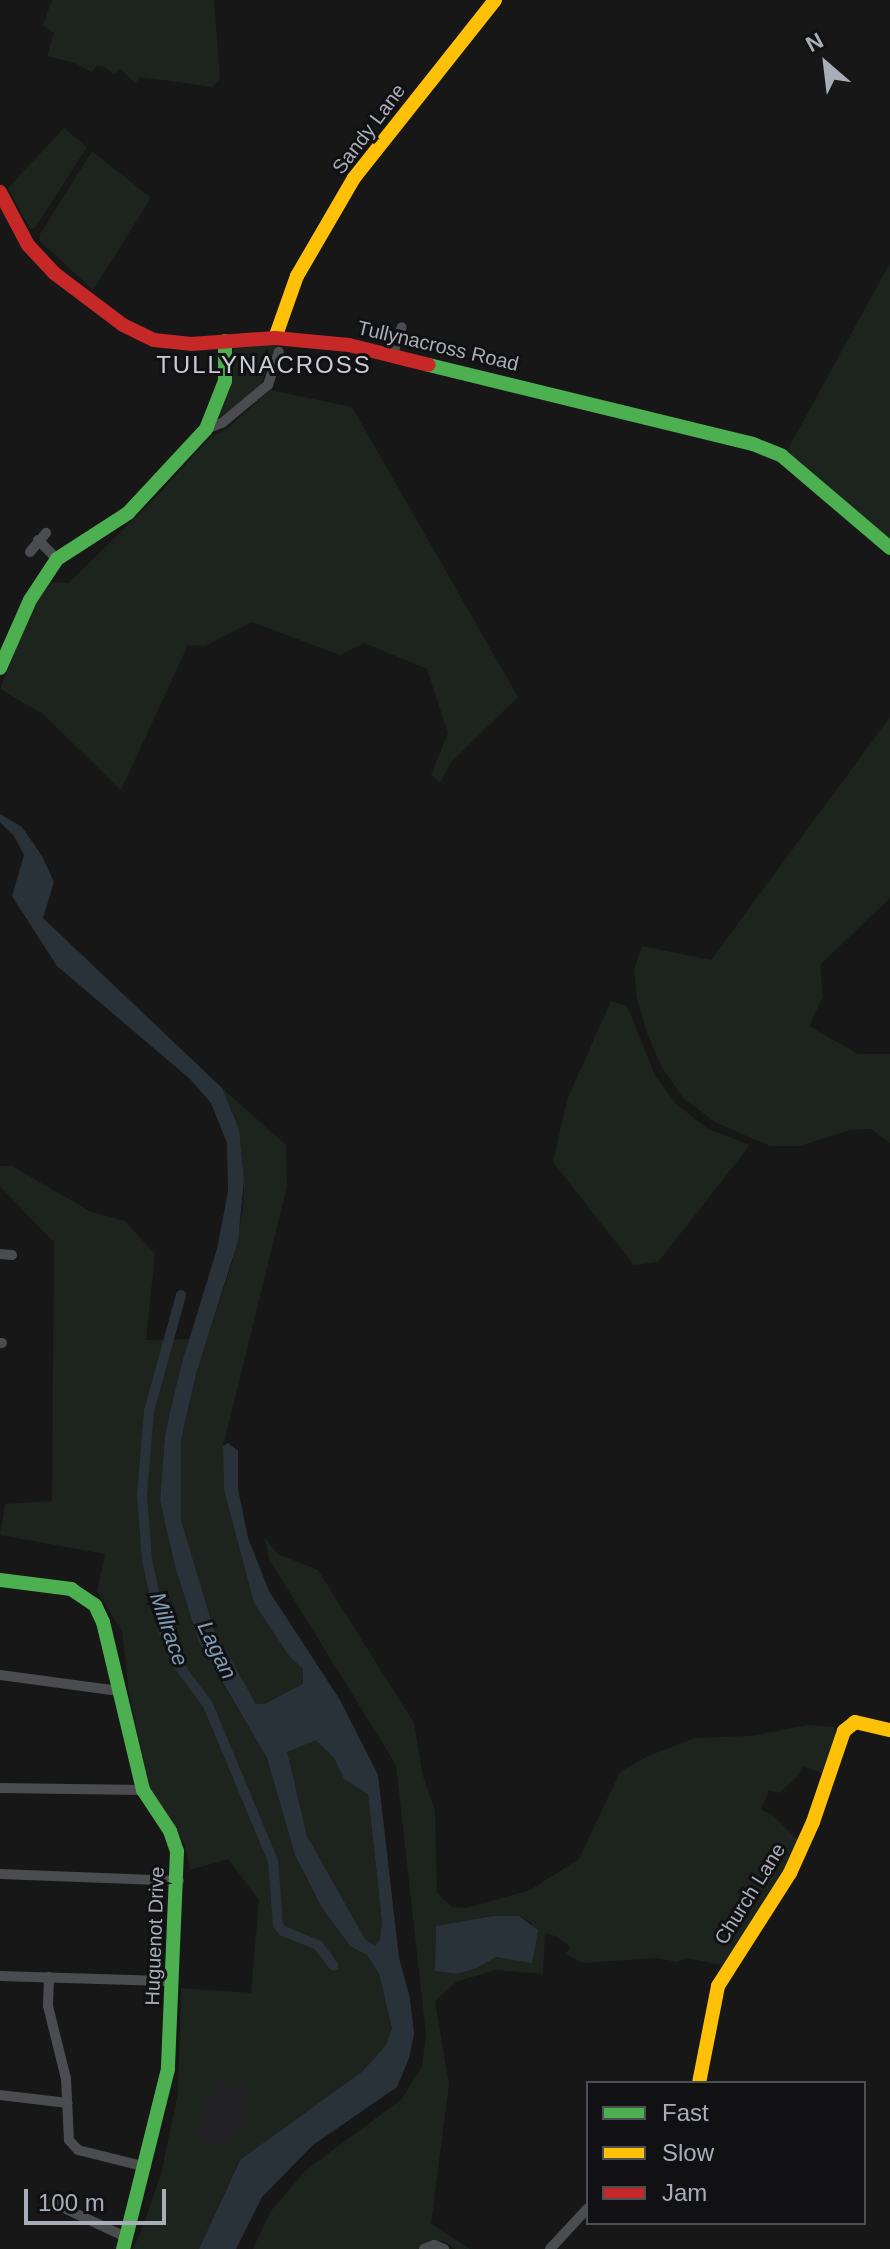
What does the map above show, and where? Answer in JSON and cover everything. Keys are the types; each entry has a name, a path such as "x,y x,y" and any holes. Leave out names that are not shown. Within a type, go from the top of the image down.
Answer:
{"street":[{"name":"Sandy Lane","path":"277,345 297,276 354,178 495,0"},
{"name":"Tullynacross Road","path":"0,192 28,245 54,273 123,325 154,340 191,344 225,341 277,345 311,339 393,354 770,450 890,548"},
{"path":"393,354 402,327"},
{"path":"0,668 30,600 57,559 128,513 180,461 206,429 225,381 225,341"},
{"path":"206,429 222,423 268,385 277,345"},
{"path":"30,552 42,537 57,559"},
{"path":"0,1254 12,1255"},
{"name":"Huguenot Drive","path":"0,1580 71,1589 89,1599 103,1622 143,1790 174,1841 179,1881 167,2079 126,2244"},
{"path":"0,1675 119,1691"},
{"name":"Church Lane","path":"699,2081 718,1986 790,1873 813,1822 844,1731 855,1722 890,1730"},
{"path":"0,1788 143,1790"},
{"path":"0,1874 179,1881"},
{"path":"0,1976 173,1981"},
{"path":"49,1977 48,2006 66,2079 68,2133 73,2146 146,2167"},
{"path":"0,2095 68,2103"},
{"path":"51,2202 126,2244"},
{"path":"550,2249 586,2210"},
{"path":"424,2249 434,2245 444,2249"}],"shaded area":[{"path":"52,0 214,0 220,78 213,87 141,77 135,83 120,69 114,75 105,67 96,66 92,72 75,63 47,56 54,33 43,25"},
{"path":"64,128 87,147 35,228 30,229 8,188"},
{"path":"92,151 151,198 93,290 40,241 40,234"},
{"path":"890,263 890,542 787,451"},
{"path":"277,343 260,387 215,421 233,374 233,350 238,346"},
{"path":"270,390 352,407 518,697 451,762 440,783 431,775 448,733 427,669 364,643 340,655 252,622 205,646 188,645 121,790 43,714 0,689 32,608 48,582 69,583 159,494 209,438 226,430"},
{"path":"890,717 890,898 820,965 823,997 809,1026 858,1054 890,1054 890,1143 871,1129 850,1130 800,1146 770,1146 715,1122 683,1098 661,1066 647,1033 637,998 634,969 642,946 711,960"},
{"path":"611,1001 627,1006 655,1075 676,1104 708,1129 750,1145 658,1262 634,1265 553,1162 567,1100"},
{"path":"222,1088 286,1145 287,1187 223,1446 224,1490 254,1603 289,1656 304,1669 304,1684 263,1704 257,1704 237,1675 214,1630 181,1520 178,1484 181,1440 196,1374 232,1263 243,1209 244,1179 239,1129"},
{"path":"0,1166 12,1166 91,1212 125,1221 155,1254 146,1340 191,1339 165,1435 160,1500 221,1681 267,1758 295,1855 322,1908 350,1946 367,1955 379,1974 392,2028 386,2045 363,2071 239,2161 199,2249 132,2249 140,2235 161,2174 178,2093 181,1988 251,1993 259,1900 228,1859 190,1870 185,1845 149,1786 129,1693 122,1631 97,1591 105,1554 0,1535 5,1504 52,1501 54,1242 0,1187","holes":["215,2078 247,2089 247,2122 226,2145 194,2137"]},
{"path":"265,1538 278,1554 318,1570 414,1723 423,1776 435,1811 437,1893 452,1907 466,1908 530,1890 579,1859 620,1772 648,1756 695,1738 752,1736 807,1725 834,1727 837,1738 825,1774 802,1766 799,1775 779,1793 769,1790 761,1810 771,1814 798,1840 795,1852 725,1966 687,1958 677,1962 657,1958 583,1963 566,1954 570,1947 558,1937 545,1933 543,1974 495,1970 456,1982 435,2001 449,2084 431,2224 470,2249 455,2249 443,2241 420,2249 253,2249 270,2212 306,2170 402,2099 422,2066 426,2035 396,1765 269,1559","holes":["493,1916 519,1916 532,1923 532,1962 496,1957 477,1968 457,1974 435,1971 436,1927"]},
{"path":"316,1739 334,1758 344,1779 368,1794 382,1922 380,1940 375,1946 365,1939 307,1836 286,1752"},
{"path":"215,2078 248,2089 247,2122 226,2145 193,2138"}],"water":[{"name":"Lagan","path":"0,814 22,827 42,856 54,882 43,918 222,1088 239,1129 244,1179 238,1241 196,1374 181,1440 181,1520 214,1630 256,1704 264,1704 303,1684 303,1669 289,1656 254,1603 224,1490 223,1446 228,1443 238,1451 238,1489 248,1538 269,1591 340,1700 378,1775 399,1958 410,1998 414,2034 409,2058 397,2087 313,2145 262,2197 236,2249 199,2249 240,2160 363,2071 386,2045 392,2028 379,1974 367,1955 350,1946 322,1908 295,1855 267,1758 199,1642 175,1566 160,1500 165,1435 181,1366 217,1249 228,1192 227,1143 211,1103 190,1079 57,966 12,896 24,855 14,836 0,822","holes":["316,1740 334,1758 344,1779 368,1794 382,1922 380,1939 375,1946 365,1939 307,1836 287,1752"]},
{"path":"493,1916 519,1916 538,1930 532,1963 496,1957 477,1968 457,1974 435,1971 436,1926"}],"waterway":[{"name":"Millrace","path":"181,1295 149,1411 142,1495 147,1560 162,1627 176,1662 208,1705 273,1861 278,1925 283,1931 318,1945 334,1966"}],"traffic: fast":[{"path":"0,668 30,600 57,559 128,513 206,429 225,381 225,341"},
{"path":"429,365 753,444 782,456 890,548"},
{"path":"0,1580 71,1589 95,1605 103,1622 143,1790 170,1831 177,1851 168,2069 123,2249"}],"traffic: slow":[{"path":"275,338 297,276 354,178 495,0"},
{"path":"699,2081 718,1986 790,1873 813,1822 844,1731 855,1722 890,1730"}],"traffic: jam":[{"path":"0,192 28,245 54,273 123,325 154,340 191,344 275,338 349,345 429,365"}],"district":[{"name":"TULLYNACROSS","path":"264,365"}]}
